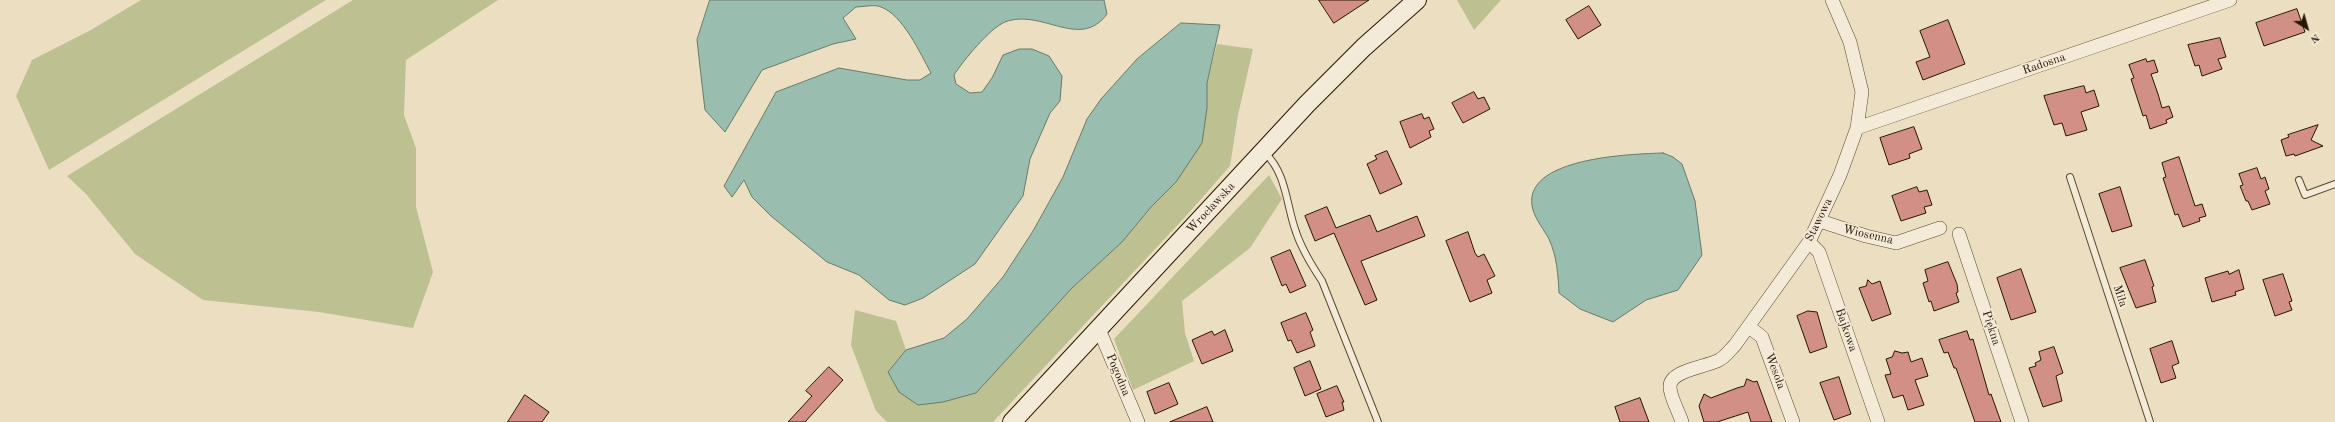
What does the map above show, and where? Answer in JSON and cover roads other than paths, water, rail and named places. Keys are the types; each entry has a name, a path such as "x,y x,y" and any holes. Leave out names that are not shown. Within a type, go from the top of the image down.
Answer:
{"main road":[{"name":"Wrocławska","path":"1012,422 1263,152 1358,53 1417,0"}],"street":[{"name":"Stawowa","path":"1682,422 1670,387 1672,379 1677,374 1704,367 1721,360 1735,345 1809,242 1820,221 1857,128 1862,92 1850,42 1832,0"},
{"name":"Radosna","path":"1857,128 2230,0"},
{"name":"Wiosenna","path":"1820,221 1866,236 1896,243 1940,228"},
{"name":"Piękna","path":"1959,234 2022,422"},
{"name":"Bajkowa","path":"1809,242 1819,252 1878,422"},
{"name":"Wesoła","path":"1748,327 1762,337 1793,422"},
{"name":"Pogodna","path":"1097,330 1101,334 1138,422"}],"lane":[{"path":"1263,152 1278,169 1296,232 1308,261 1322,281 1378,422"},
{"name":"Miła","path":"2070,176 2150,422"},
{"path":"2299,180 2305,195 2335,184"}]}
